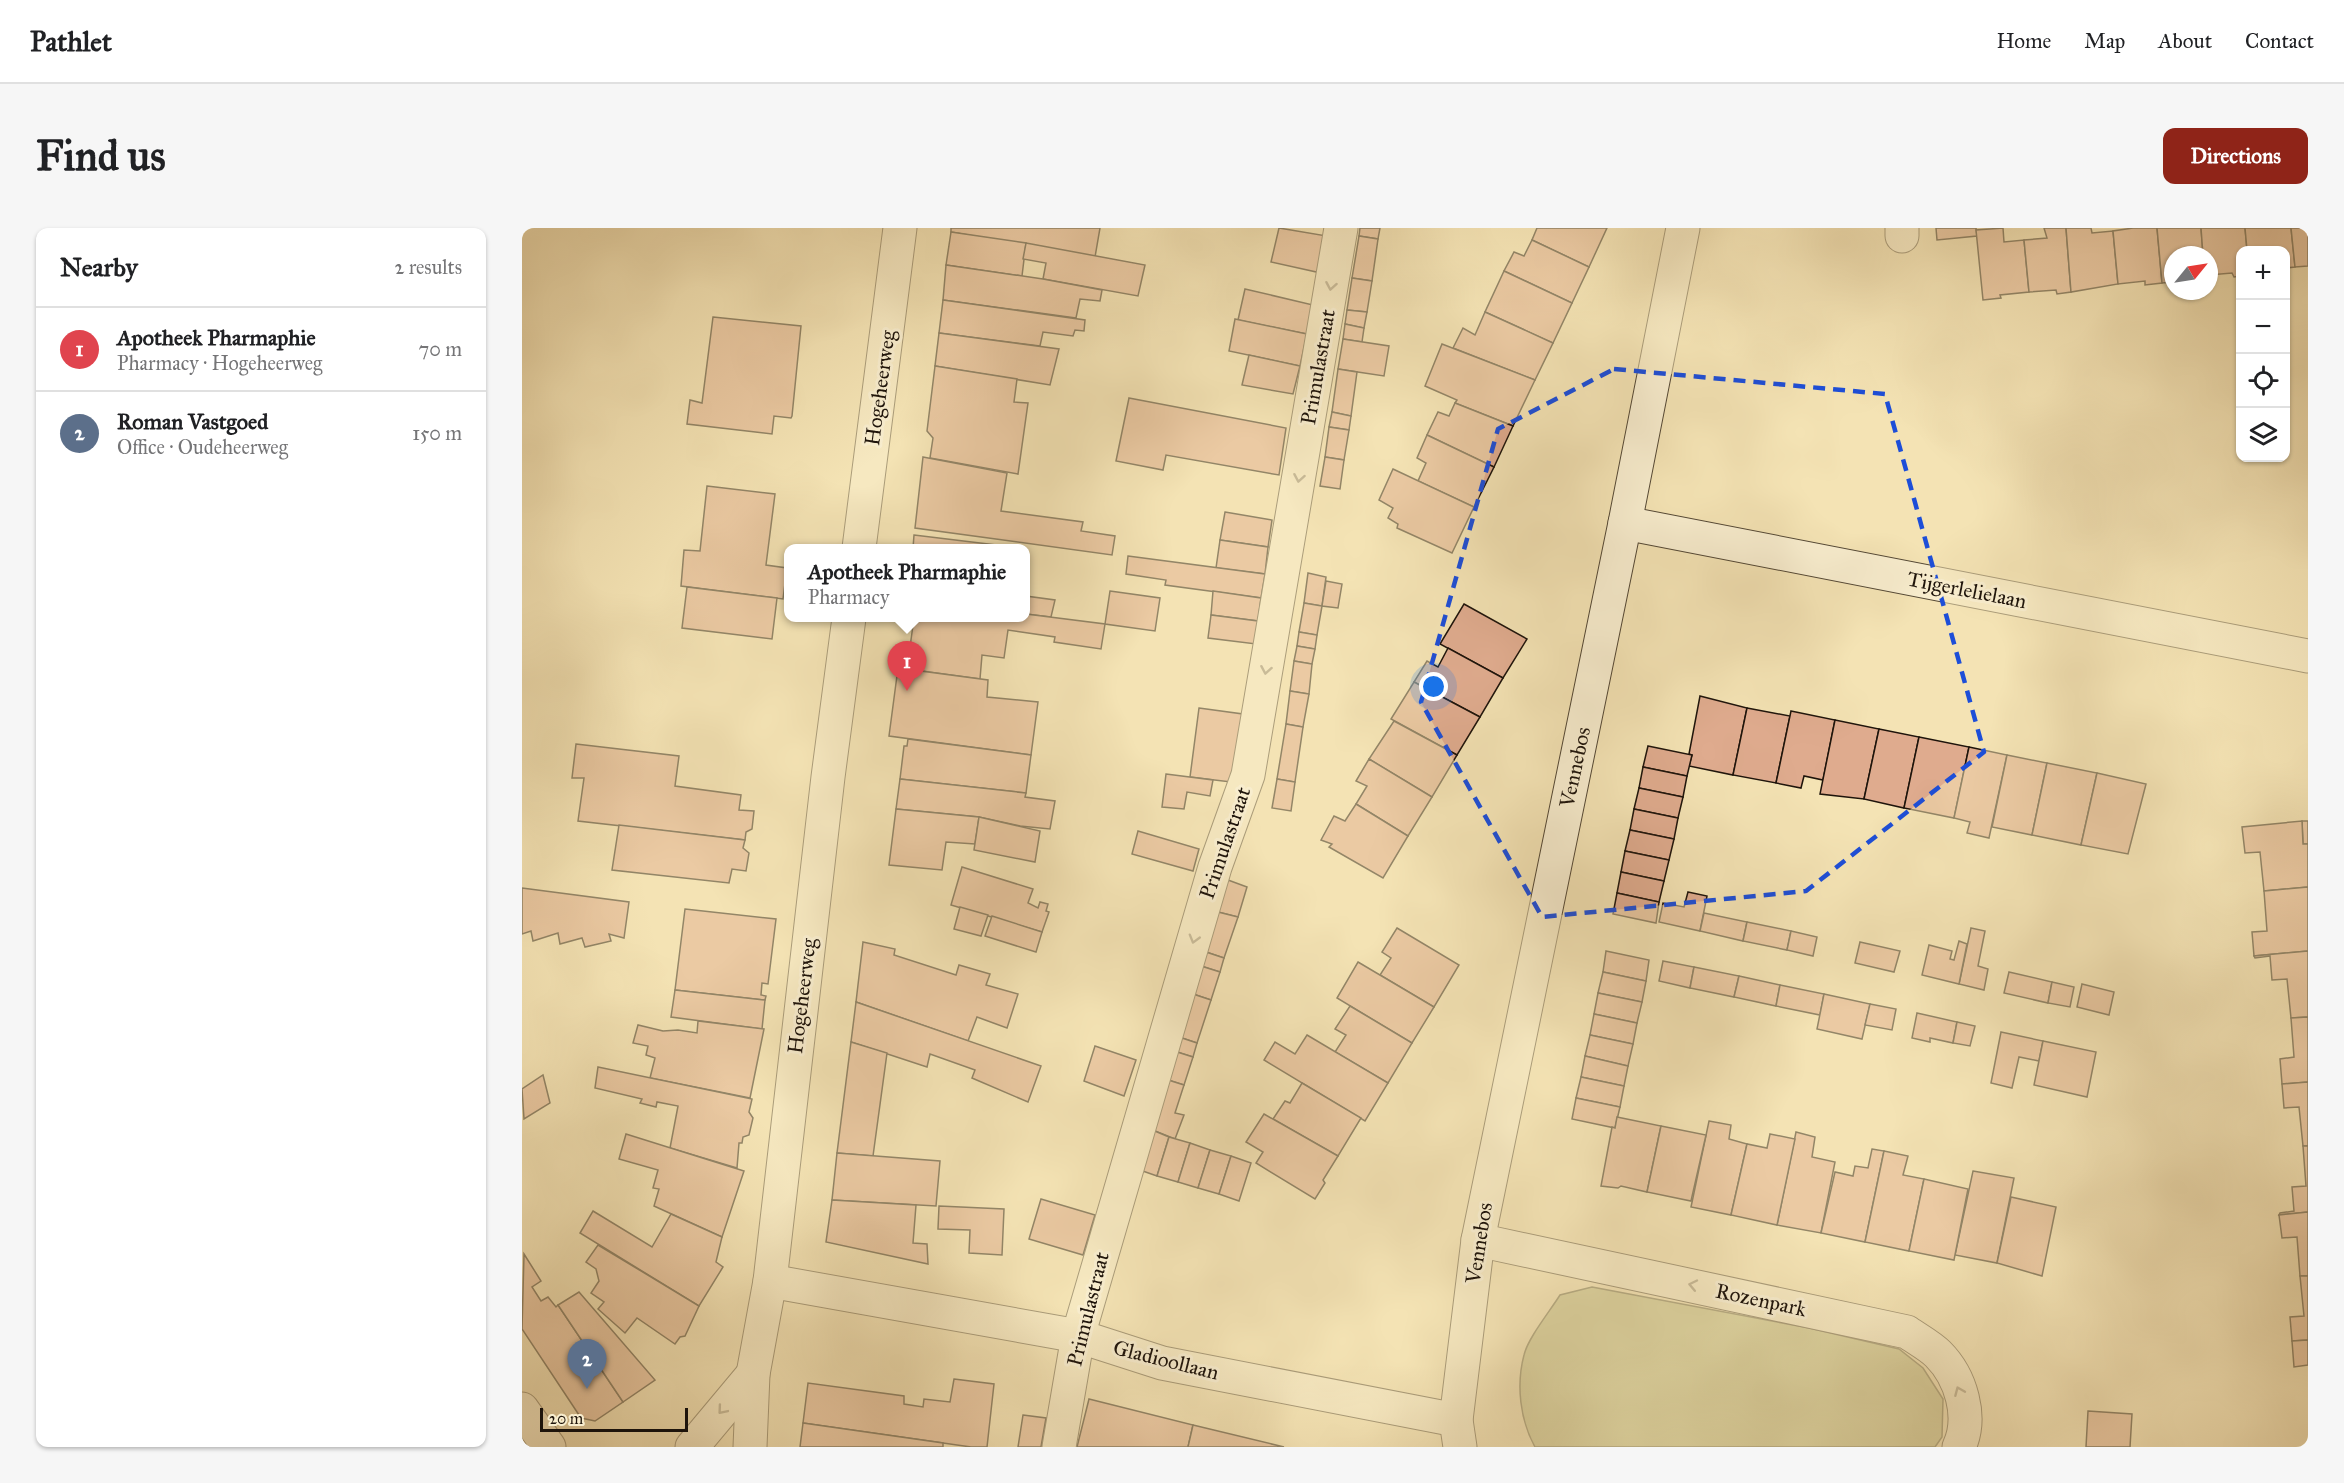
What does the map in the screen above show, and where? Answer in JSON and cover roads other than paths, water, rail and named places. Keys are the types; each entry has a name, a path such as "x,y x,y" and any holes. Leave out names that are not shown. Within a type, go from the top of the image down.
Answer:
{"street":[{"name":"Hogeheerweg","path":"859,544 900,228"},
{"name":"Primulastraat","path":"1059,1447 1078,1336 1215,867 1248,775 1341,228"},
{"name":"Vennebos","path":"1458,1433 1478,1240 1683,228"},
{"name":"Tijgerlelielaan","path":"1625,523 2308,656"},
{"name":"Hogeheerweg","path":"750,1447 753,1374 770,1281 828,777 848,622"},
{"name":"Rozenpark","path":"1478,1240 1907,1332 1939,1355 1963,1394 1964,1436 1959,1447"},
{"name":"Gladioollaan","path":"770,1281 1078,1336 1162,1363 1458,1433"},
{"path":"692,1447 753,1374"},
{"path":"522,1409 549,1447"}],"place":[{"name":"Apotheek Pharmaphie","path":"907,691"},
{"name":"Roman Vastgoed","path":"587,1389"}]}
